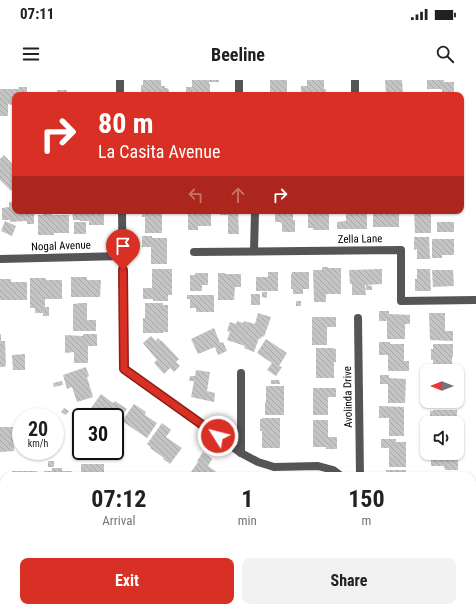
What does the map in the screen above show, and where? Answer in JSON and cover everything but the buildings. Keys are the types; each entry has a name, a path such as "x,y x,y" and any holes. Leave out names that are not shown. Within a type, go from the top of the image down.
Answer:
{"street":[{"path":"120,80 120,92"},
{"path":"239,80 239,92"},
{"path":"355,80 355,92"},
{"path":"122,214 124,369 241,454 274,468 318,466 336,472"},
{"path":"254,252 255,214"},
{"name":"Zella Lane","path":"194,252 401,250 401,301 476,300"},
{"name":"Nogal Avenue","path":"0,259 123,256"},
{"name":"Avolinda Drive","path":"358,318 360,472"},
{"path":"241,373 241,454"}],"route":[{"path":"123,270 124,369 218,436"}]}
